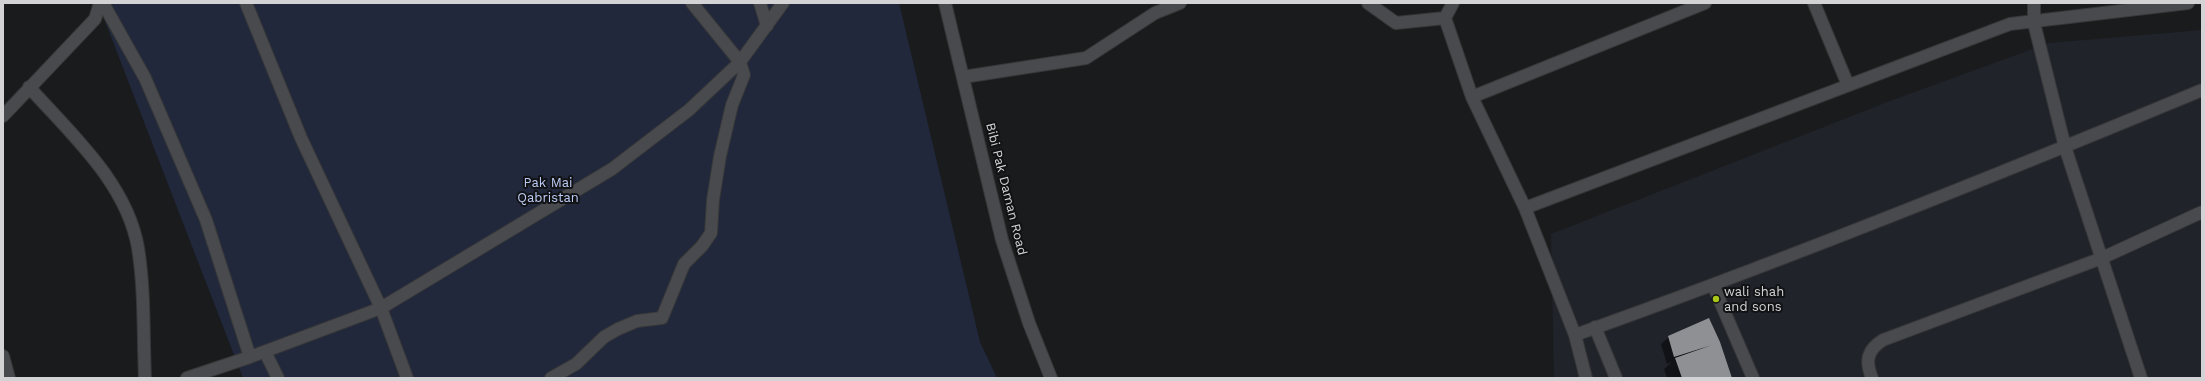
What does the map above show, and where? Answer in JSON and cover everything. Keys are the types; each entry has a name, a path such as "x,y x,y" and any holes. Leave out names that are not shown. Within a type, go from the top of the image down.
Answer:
{"street":[{"path":"3,116 95,18 102,3"},
{"path":"102,3 145,78 206,220 250,357"},
{"path":"246,3 301,138 381,308 407,378"},
{"path":"551,378 576,364 604,336 618,328 637,321 662,318 684,264 702,246 711,233 713,200 720,156 732,105 744,75 740,62 692,3"},
{"path":"760,3 767,26"},
{"path":"187,378 265,352 381,308 612,169 689,110 740,62 783,3"},
{"name":"Bibi Pak Daman Road","path":"945,3 1002,240 1029,323 1051,378"},
{"path":"964,78 1086,58 1155,13 1180,3"},
{"path":"1368,3 1396,23 1445,18"},
{"path":"1453,3 1445,18 1472,97 1525,208 1575,335 1586,378"},
{"path":"1472,97 1674,8 1705,3"},
{"path":"1814,3 1848,85"},
{"path":"2034,3 2034,23 2065,147 2141,378"},
{"path":"1525,208 2010,24 2034,23 2188,3"},
{"path":"29,87 97,162 120,199 132,225 138,247 142,281 145,378"},
{"path":"1575,335 1713,285 2065,147 2202,90"},
{"path":"1872,378 1867,367 1868,358 1875,345 1883,340 2102,258 2202,212"},
{"path":"1713,285 1753,378"},
{"path":"1595,327 1616,378"},
{"path":"265,352 278,378"},
{"path":"3,356 9,378"}],"shaded area":[{"path":"2202,30 2202,378 1554,378 1551,234 1890,101 2049,43"}],"green space":[{"name":"Pak Mai Qabristan","path":"98,3 899,3 980,342 997,378 243,378"}],"building":[{"path":"1709,318 1720,342 1732,378 1682,378 1675,358 1712,345 1674,357 1668,336"}],"place":[{"name":"wali shah and sons","path":"1716,299"}]}
